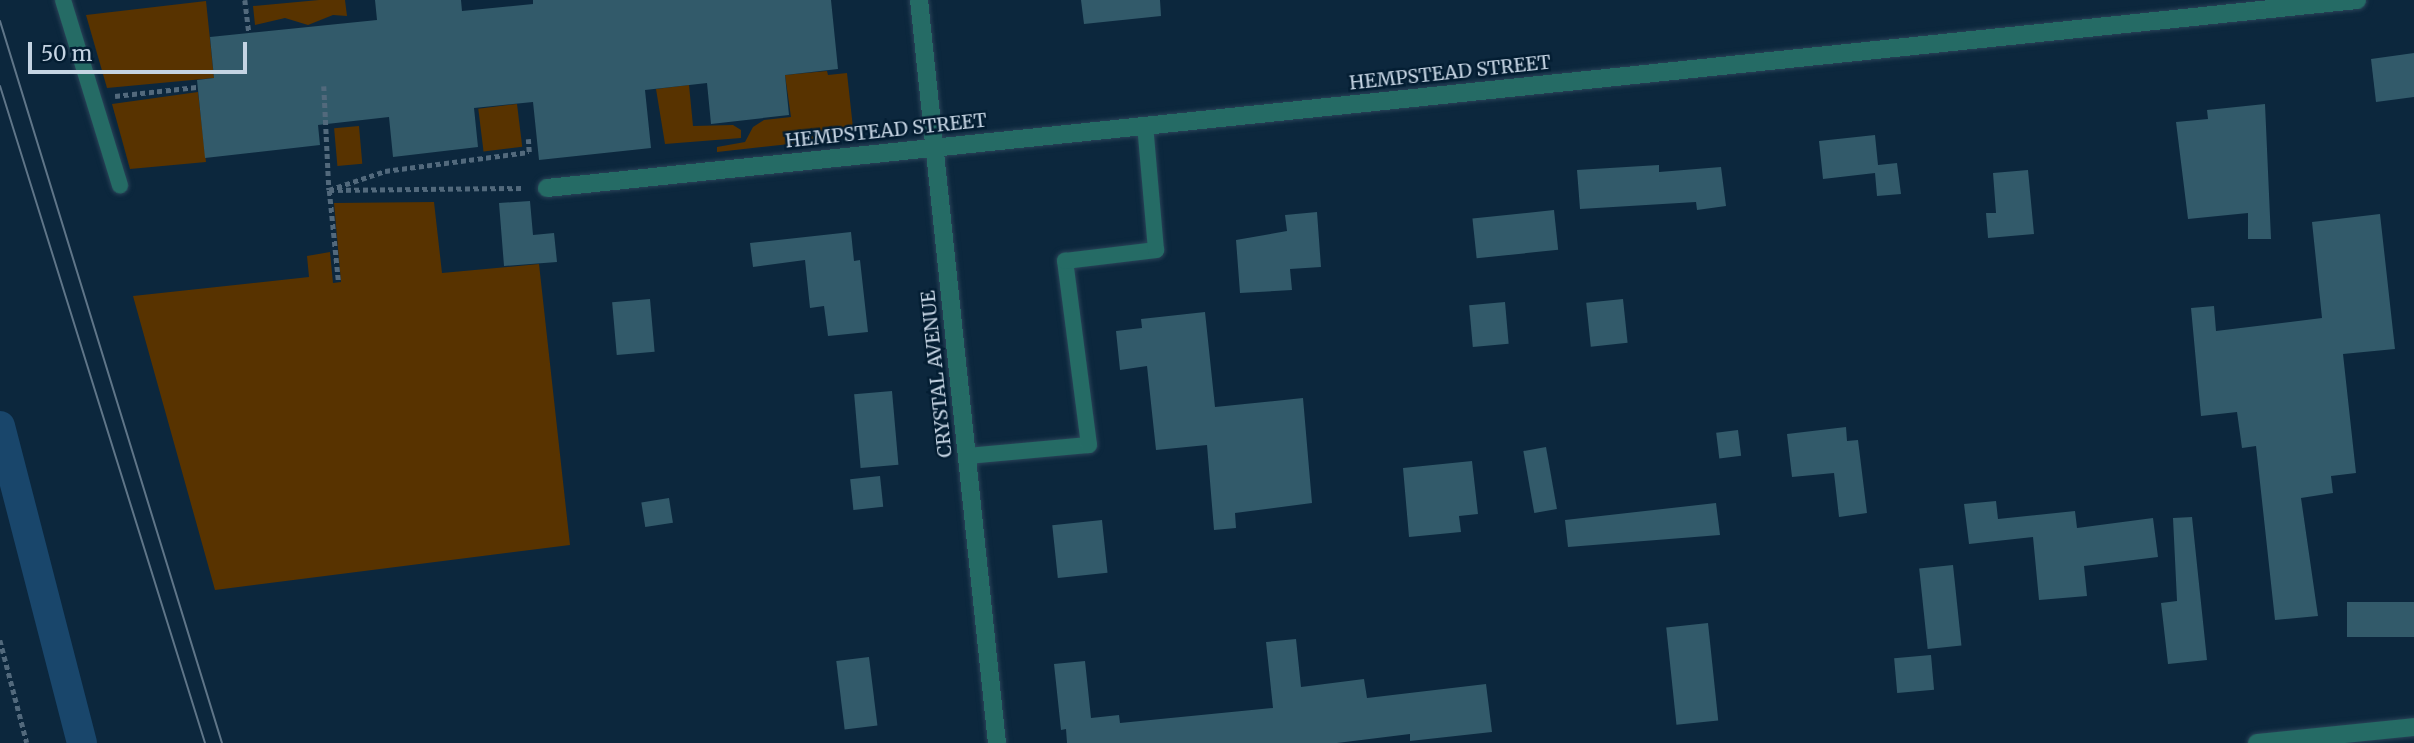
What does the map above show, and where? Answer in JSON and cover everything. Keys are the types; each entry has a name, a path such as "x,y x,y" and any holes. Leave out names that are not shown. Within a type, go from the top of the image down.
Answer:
{"street":[{"name":"CRYSTAL AVENUE","path":"919,0 997,743"},
{"name":"HEMPSTEAD STREET","path":"547,188 2357,0"},
{"path":"2257,743 2414,727"}],"lane":[{"path":"64,0 120,185"},
{"path":"967,456 1089,445 1065,261 1156,250 1145,125"}],"path":[{"path":"245,0 249,33"},
{"path":"324,86 338,280"},
{"path":"113,96 197,87"},
{"path":"330,190 385,170 529,152 528,139"},
{"path":"330,190 522,188"},
{"path":"0,640 27,743"}],"shaded area":[{"path":"345,0 347,16 333,15 308,25 285,18 255,25 253,6"},
{"path":"206,1 214,78 107,88 86,15"},
{"path":"827,71 828,75 847,73 854,137 717,152 717,147 745,142 753,127 764,120 791,117 785,75"},
{"path":"689,85 693,126 733,125 741,130 741,138 665,144 656,89"},
{"path":"198,92 206,162 130,169 112,104"},
{"path":"517,104 522,147 484,151 478,109"},
{"path":"359,126 362,164 337,166 334,128"},
{"path":"434,202 442,273 539,264 570,545 215,590 133,296 309,277 307,256 330,252 333,283 341,282 334,203"}],"building":[{"path":"375,0 461,0 462,11 533,4 533,0 831,0 838,69 785,75 789,115 711,124 707,83 645,90 651,148 539,160 533,102 474,108 478,147 393,157 389,117 318,125 320,145 205,158 197,80 214,78 210,37 377,20"},
{"path":"1081,0 1160,0 1161,16 1084,24"},
{"path":"2414,53 2414,97 2376,102 2371,59"},
{"path":"2265,104 2271,239 2248,239 2248,213 2188,219 2176,122 2208,119 2207,110"},
{"path":"1875,135 1878,165 1897,163 1901,194 1877,196 1875,173 1823,179 1819,141"},
{"path":"1659,165 1659,172 1721,167 1726,206 1697,210 1696,202 1580,209 1577,170"},
{"path":"2028,170 2034,234 1988,238 1986,213 1996,213 1993,173"},
{"path":"530,201 533,235 554,233 557,262 504,266 499,203"},
{"path":"1554,210 1558,250 1477,258 1472,219"},
{"path":"1317,212 1321,267 1290,269 1292,290 1240,293 1236,240 1287,231 1285,215"},
{"path":"2380,214 2395,349 2343,354 2356,473 2331,476 2333,493 2301,498 2318,616 2275,620 2256,446 2242,448 2237,412 2201,416 2191,308 2214,306 2216,331 2322,318 2312,222"},
{"path":"851,232 854,261 860,260 868,332 828,336 824,306 810,308 805,260 753,267 750,243"},
{"path":"650,299 655,352 617,355 612,302"},
{"path":"1623,299 1628,343 1591,347 1586,303"},
{"path":"1505,302 1509,344 1473,347 1469,305"},
{"path":"1205,312 1215,407 1303,398 1312,503 1235,513 1236,528 1214,530 1207,445 1156,450 1147,366 1120,370 1116,331 1142,328 1141,319"},
{"path":"892,391 898,465 861,468 854,394"},
{"path":"1846,427 1847,441 1858,440 1867,513 1839,517 1834,473 1792,477 1787,434"},
{"path":"1738,430 1741,456 1719,458 1716,433"},
{"path":"1546,447 1557,509 1534,513 1523,451"},
{"path":"1472,461 1478,514 1459,516 1461,532 1409,537 1403,468"},
{"path":"880,476 883,507 853,510 850,479"},
{"path":"669,498 673,523 645,527 641,502"},
{"path":"1996,501 1998,519 2075,511 2077,528 2153,518 2158,557 2084,566 2087,596 2039,600 2033,537 1969,544 1964,504"},
{"path":"1716,503 1720,535 1568,547 1565,520"},
{"path":"2192,517 2207,660 2168,664 2161,603 2177,601 2173,518"},
{"path":"1102,520 1108,573 1058,578 1052,525"},
{"path":"1953,565 1961,646 1928,649 1919,569"},
{"path":"2347,602 2414,602 2414,637 2347,637"},
{"path":"1708,623 1718,720 1676,725 1666,627"},
{"path":"1296,639 1301,687 1364,679 1367,698 1486,684 1492,732 1410,741 1410,734 1337,743 1067,743 1066,729 1061,730 1054,664 1085,661 1091,718 1119,715 1120,723 1273,708 1266,642"},
{"path":"1931,655 1934,690 1897,693 1894,658"},
{"path":"869,657 877,725 845,730 836,661"}],"waterway":[{"path":"0,426 82,743"}],"tram line":[{"path":"0,21 222,743"},
{"path":"0,86 205,743"}]}
